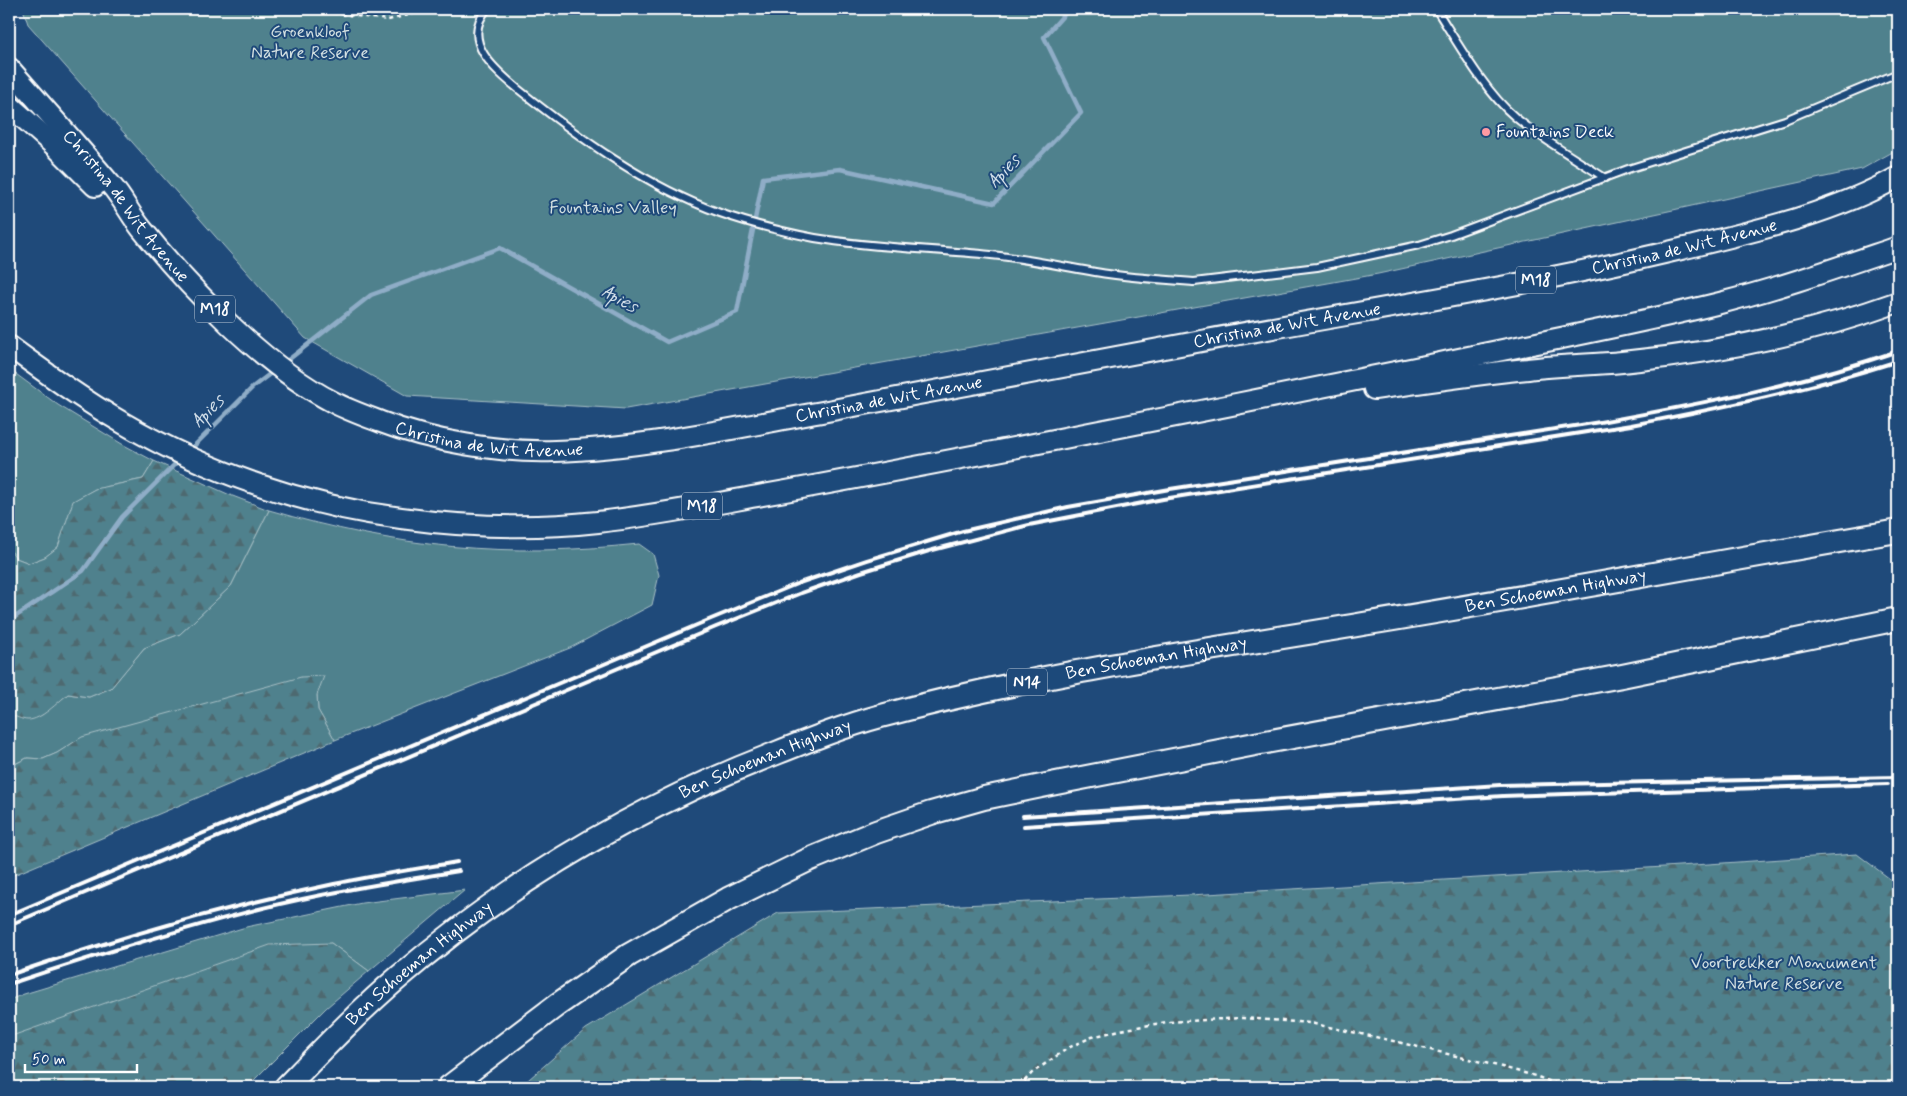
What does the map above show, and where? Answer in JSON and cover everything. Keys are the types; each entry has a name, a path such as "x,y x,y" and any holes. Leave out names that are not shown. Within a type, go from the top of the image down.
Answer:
{"highway":[{"name":"Ben Schoeman Highway","path":"286,1087 397,978 465,924 531,877 652,808 727,772 812,739 877,717 1044,678 1534,596 1898,531"},
{"path":"449,1087 565,999 629,956 719,904 808,860 876,832 931,813 984,798 1255,744 1622,676 1892,620"}],"main road":[{"name":"Christina de Wit Avenue","path":"9,68 114,189 137,224 169,262 237,331 265,355 303,383 333,402 415,434 467,445 550,452 659,441 1231,335 1380,310 1612,265 1801,217 1868,194 1898,177"},
{"path":"9,105 56,147 108,200 137,224"},
{"name":"M18","path":"9,346 63,386 122,423 217,469 286,493 357,511 403,519 463,524 536,526 598,522 833,483 1188,414 1647,321 1788,284 1898,247"},
{"path":"1188,414 1530,368 1622,362 1704,351 1761,341 1822,326 1898,302"}],"lane":[{"path":"487,9 480,22 478,32 483,55 489,63 537,104 634,172 721,213 782,231 818,238 925,250 992,255 1108,274 1194,282 1317,268 1418,245 1451,235 1605,178 1785,120 1898,73"},
{"path":"1436,9 1490,90 1515,117 1605,178"}],"path":[{"path":"301,9 388,20 434,9"},
{"path":"1019,1087 1032,1073 1068,1048 1092,1037 1168,1022 1243,1018 1310,1023 1498,1066 1535,1076 1565,1087"}],"green space":[{"name":"Fountains Valley","path":"23,9 1898,9 1898,149 1862,169 1378,274 626,409 407,396 305,338 28,24"},
{"path":"9,369 58,405 154,461 143,479 95,489 74,501 58,547 45,557 29,563 16,558 9,548"},
{"path":"154,461 269,510 231,586 180,634 144,648 111,688 89,697 68,694 49,710 33,719 25,720 9,717 9,548 16,558 29,563 45,557 58,547 73,501 95,489 143,479"},
{"path":"269,510 362,533 452,546 543,550 639,544 653,554 659,575 652,605 570,648 335,740 318,710 317,695 83,737 43,759 27,758 9,767 9,717 42,715 68,694 89,697 111,688 144,648 180,634 231,586"},
{"path":"324,676 317,695 318,710 335,740 9,877 9,767 27,758 43,759 57,753 82,737 301,677"},
{"name":"Voortrekker Monument Nature Reserve","path":"1857,854 1898,885 1898,1087 520,1087 586,1029 778,913 1190,895"},
{"path":"465,890 369,971 331,943 9,1037 9,1000 24,994 246,927 362,903"},
{"path":"331,943 369,971 326,1008 247,1087 9,1087 9,1037 270,945"}],"waterway":[{"name":"Apies","path":"283,364 371,295 500,248 667,342 737,312 763,178 840,169 994,203 1081,113 1044,37 1069,9"},
{"name":"Apies","path":"189,451 254,386 275,370"},
{"name":"Apies","path":"9,621 83,571 122,517 180,459"}],"railway":[{"path":"9,915 799,583 963,531 1068,507 1170,489 1600,422 1676,408 1788,383 1898,351"},
{"path":"9,925 716,627 801,593 929,551 1029,525 1163,499 1665,419 1799,389 1898,361"},
{"path":"1023,816 1500,785 1898,777"},
{"path":"1024,826 1503,796 1888,784"},
{"path":"9,975 89,948 211,913 349,881 457,862"},
{"path":"9,984 135,944 263,908 336,892 459,871"}],"place":[{"name":"Fountains Deck","path":"1486,132"}],"park label":[{"name":"Groenkloof Nature Reserve","path":"310,42"}]}
